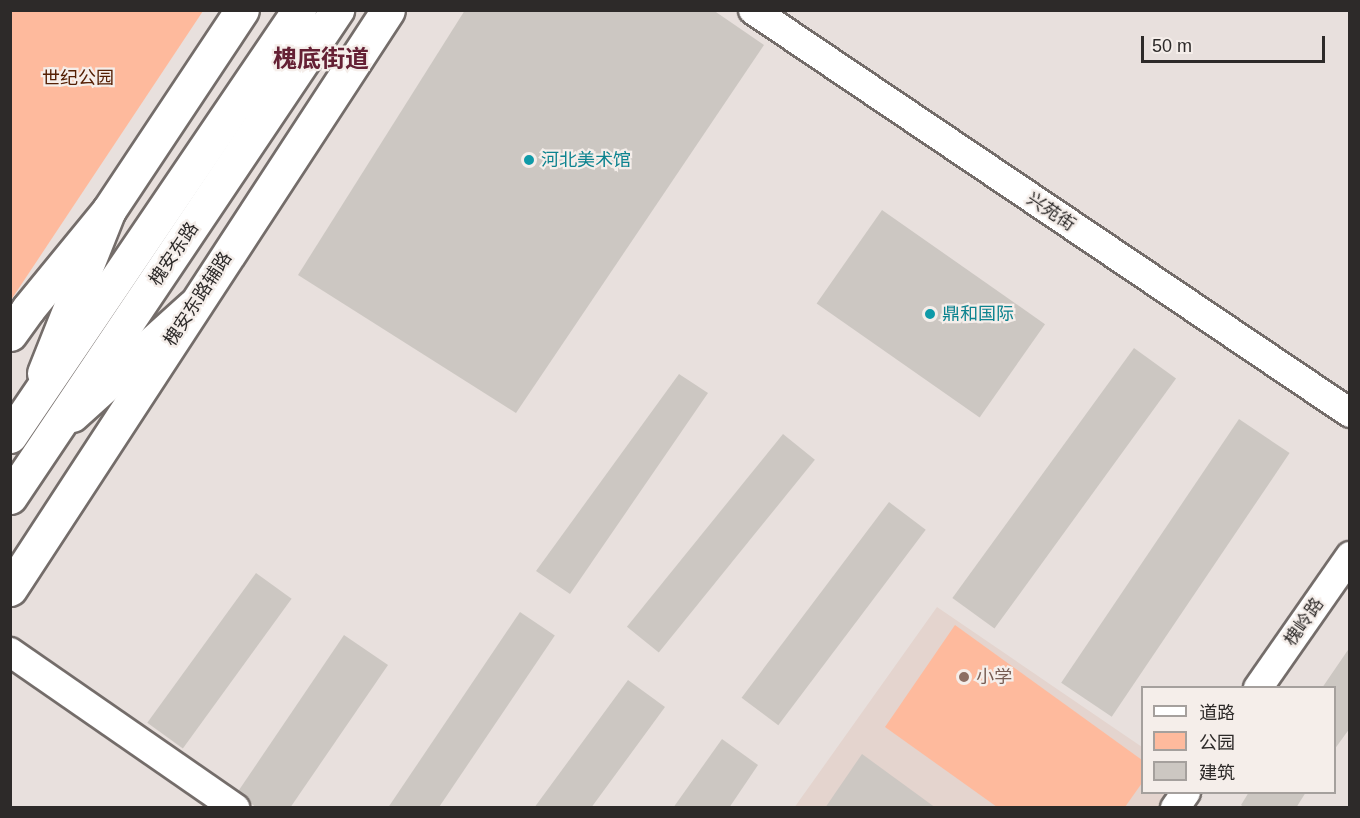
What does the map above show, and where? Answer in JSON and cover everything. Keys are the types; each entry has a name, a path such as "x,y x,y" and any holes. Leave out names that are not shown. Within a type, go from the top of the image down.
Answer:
{"main road":[{"path":"10,334 109,210 242,10"},
{"name":"槐安东路","path":"10,436 299,10"},
{"name":"槐安东路","path":"10,497 338,10"},
{"name":"槐安东路辅路","path":"10,589 388,10"},
{"path":"30,407 109,210"},
{"path":"57,428 193,306"}],"street":[{"name":"兴苑街","path":"753,10 1350,413"},
{"name":"槐岭路","path":"1259,686 1350,556"},
{"path":"10,652 235,807"},
{"path":"1175,807 1185,794"}],"shaded area":[{"name":"小学","path":"937,607 1141,746 1141,794 1167,794 1158,808 794,808"}],"green space":[{"name":"世纪公园","path":"10,11 203,11 11,300"},
{"name":"小学","path":"955,625 1141,759 1141,784 1125,807 997,807 885,727"}],"building":[{"name":"河北美术馆","path":"465,10 713,10 764,45 516,413 298,275"},
{"name":"鼎和国际","path":"882,210 1045,324 980,418 817,303"},
{"path":"1134,348 1176,379 994,629 952,598"},
{"path":"679,374 708,393 570,594 536,571"},
{"path":"1239,419 1290,453 1112,717 1061,683"},
{"path":"783,434 815,460 659,653 627,627"},
{"path":"889,502 926,530 778,725 742,698"},
{"path":"256,573 292,599 183,749 147,723"},
{"path":"520,612 555,635 438,808 388,808"},
{"path":"344,635 388,665 290,808 257,808 237,793"},
{"path":"1350,647 1350,728 1336,747 1336,686 1323,686"},
{"path":"628,680 665,707 591,808 534,808"},
{"path":"722,739 758,765 729,808 673,808"},
{"path":"862,754 936,808 825,808"},
{"path":"1248,794 1305,794 1296,808 1245,808 1241,805"}],"place":[{"name":"河北美术馆","path":"529,160"},
{"name":"鼎和国际","path":"930,314"},
{"name":"小学","path":"964,677"}],"district":[{"name":"槐底街道","path":"321,59"}]}
